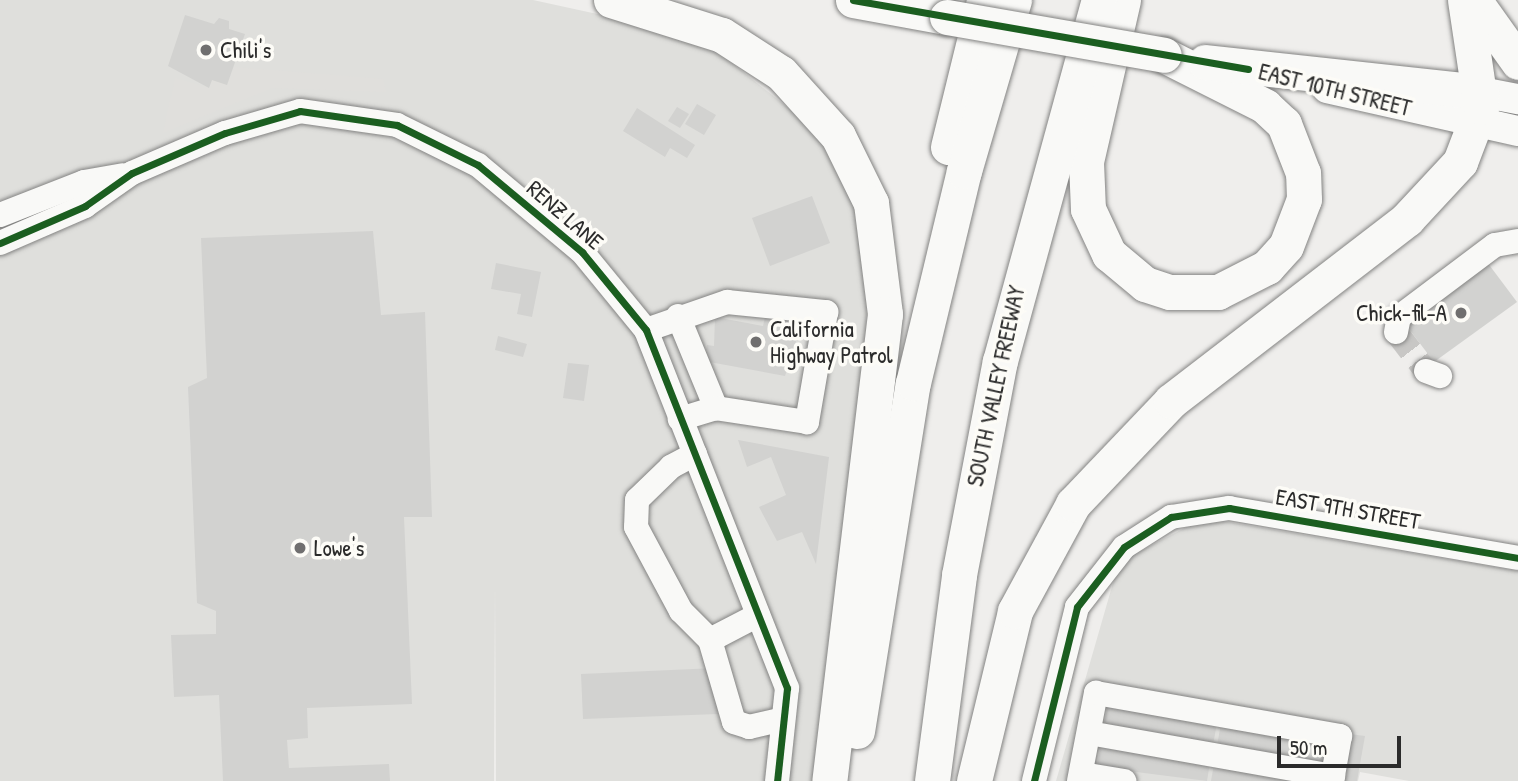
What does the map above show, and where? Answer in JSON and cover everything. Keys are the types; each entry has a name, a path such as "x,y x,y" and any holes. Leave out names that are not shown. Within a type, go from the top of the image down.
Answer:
{"highway":[{"path":"611,0 713,31 781,73 838,136 871,203 885,314 829,781"},
{"name":"EAST 10TH STREET","path":"853,0 1479,108"},
{"path":"915,0 947,17"},
{"path":"851,781 948,148 984,0"},
{"path":"899,454 945,240 1014,0"},
{"name":"SOUTH VALLEY FREEWAY","path":"932,781 959,575 1000,361 1099,0"},
{"path":"1123,0 1086,162 1088,209 1109,254 1145,284 1170,292 1218,292 1268,267 1286,246 1304,199 1303,173 1284,124 1265,106 1164,55"},
{"path":"974,781 1015,611 1073,504 1171,401 1426,202 1460,162 1479,108 1465,0"},
{"path":"1474,0 1518,62"}],"main road":[{"name":"EAST 10TH STREET","path":"1479,108 1518,99"},
{"name":"EAST 10TH STREET","path":"1479,108 1518,131"}],"street":[{"name":"RENZ LANE","path":"0,243 85,206 132,173 225,133 300,111 397,125 478,165 583,252 646,330 787,688 777,781"},
{"name":"RENZ LANE","path":"1,217 84,182 132,173"},
{"path":"1396,332 1399,317 1495,245 1518,242"},
{"path":"646,330 678,316 727,302 826,312 807,422 716,408 680,419"},
{"path":"678,316 716,408"},
{"path":"695,454 671,467 637,500 636,527 681,611 710,640 734,722 749,727 783,719"},
{"name":"EAST 9TH STREET","path":"1034,781 1077,607 1124,547 1171,517 1229,508 1518,558"},
{"path":"710,640 758,615"},
{"path":"1089,733 1333,778 1340,736 1096,692 1081,777 1124,781"}],"shaded area":[{"path":"0,0 533,0 698,36 812,127 853,189 868,272 865,360 815,781 496,781 495,587 494,781 0,781"},
{"path":"234,67 383,79 386,92 272,88 163,133 175,78 209,88 212,80 227,85"},
{"path":"1204,518 1518,571 1518,781 1409,781 1360,772 1358,781 1056,781 1119,562"}],"building":[{"name":"Chili's","path":"185,15 214,24 219,18 229,21 229,29 245,34 227,85 212,80 209,88 168,66"},
{"path":"697,104 716,115 704,135 685,124"},
{"path":"677,107 689,114 680,128 668,121"},
{"path":"637,108 695,145 687,158 670,148 665,157 623,131"},
{"path":"812,196 830,243 770,266 752,218"},
{"path":"373,231 381,315 425,312 432,517 404,517 412,704 307,708 308,738 287,740 289,768 389,764 390,781 223,781 219,695 174,697 171,635 216,634 216,611 197,603 188,387 207,378 201,238"},
{"name":"Chick-fil-A","path":"1487,262 1517,302 1434,362 1406,325"},
{"path":"496,263 541,272 532,317 517,314 521,294 491,289"},
{"name":"California Highway Patrol","path":"766,312 814,321 810,340 797,338 785,376 704,361 707,345 714,346 715,317 763,326"},
{"path":"498,336 527,344 523,357 495,350"},
{"path":"568,363 589,365 584,401 563,398"},
{"path":"738,440 829,457 816,564 802,532 777,541 759,507 786,495 771,457 747,467"},
{"path":"716,668 718,714 583,719 581,674"},
{"path":"1108,703 1217,723 1213,745 1104,726"},
{"path":"1221,723 1330,743 1326,766 1217,746"},
{"path":"1350,734 1365,736 1357,781 1341,781"},
{"path":"1101,744 1210,763 1207,781 1097,767"},
{"path":"1214,764 1301,781 1211,781"}],"tunnel":[{"path":"1396,332 1426,371"}],"cycle path":[{"path":"853,0 1248,69"},
{"path":"0,243 85,206 132,173 225,133 300,111 397,125 478,165 582,252 646,330 787,688 777,781"},
{"path":"1034,781 1077,607 1124,547 1171,517 1229,508 1518,558"}],"place":[{"name":"Chili's","path":"206,50"},
{"name":"Chick-fil-A","path":"1461,313"},
{"name":"California Highway Patrol","path":"756,342"},
{"name":"Lowe's","path":"300,548"}]}
